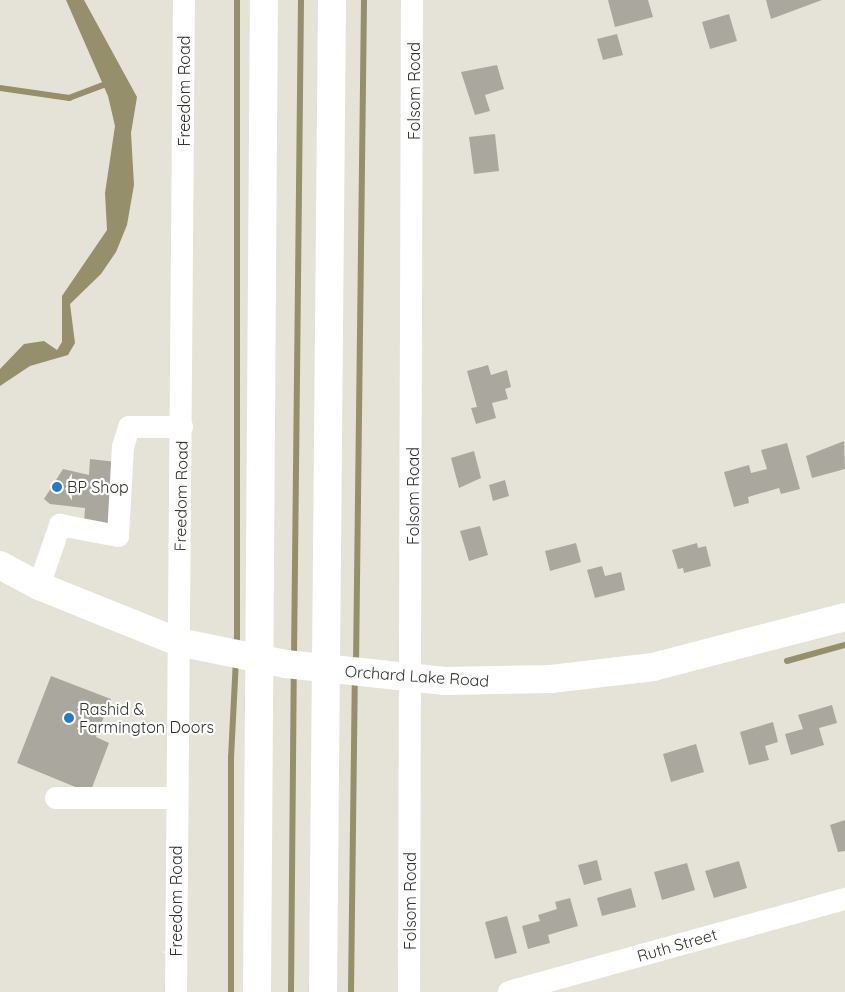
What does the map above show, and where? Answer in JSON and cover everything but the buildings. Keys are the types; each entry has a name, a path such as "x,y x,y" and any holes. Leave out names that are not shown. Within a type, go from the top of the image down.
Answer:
{"main road":[{"path":"257,992 264,0"},
{"path":"322,992 332,0"},
{"name":"Orchard Lake Road","path":"0,565 39,586 178,642 230,654 361,674 411,678 512,682 616,673 695,659 845,617"}],"street":[{"name":"Freedom Road","path":"176,992 176,798 182,427 184,0"},
{"name":"Folsom Road","path":"409,992 412,0"},
{"path":"39,586 60,525 118,536 123,447 129,427 182,427"},
{"path":"56,798 176,798"},
{"name":"Ruth Street","path":"509,992 845,899"}],"shaded area":[{"path":"66,0 84,0 137,97 131,133 134,185 127,225 116,252 101,274 70,304 75,343 68,355 30,366 0,386 0,369 24,344 44,341 57,350 62,342 62,296 107,230 105,193 115,126 108,96"}],"waterway":[{"path":"237,0 237,646"},
{"path":"294,658 301,0"},
{"path":"356,665 364,0"},
{"path":"0,88 69,98 109,83"},
{"path":"787,661 845,645"},
{"path":"231,992 231,758 236,660"},
{"path":"291,992 294,672"},
{"path":"351,992 355,679"}],"place":[{"name":"BP Shop","path":"57,487"},
{"name":"Rashid & Farmington Doors","path":"69,718"}]}
